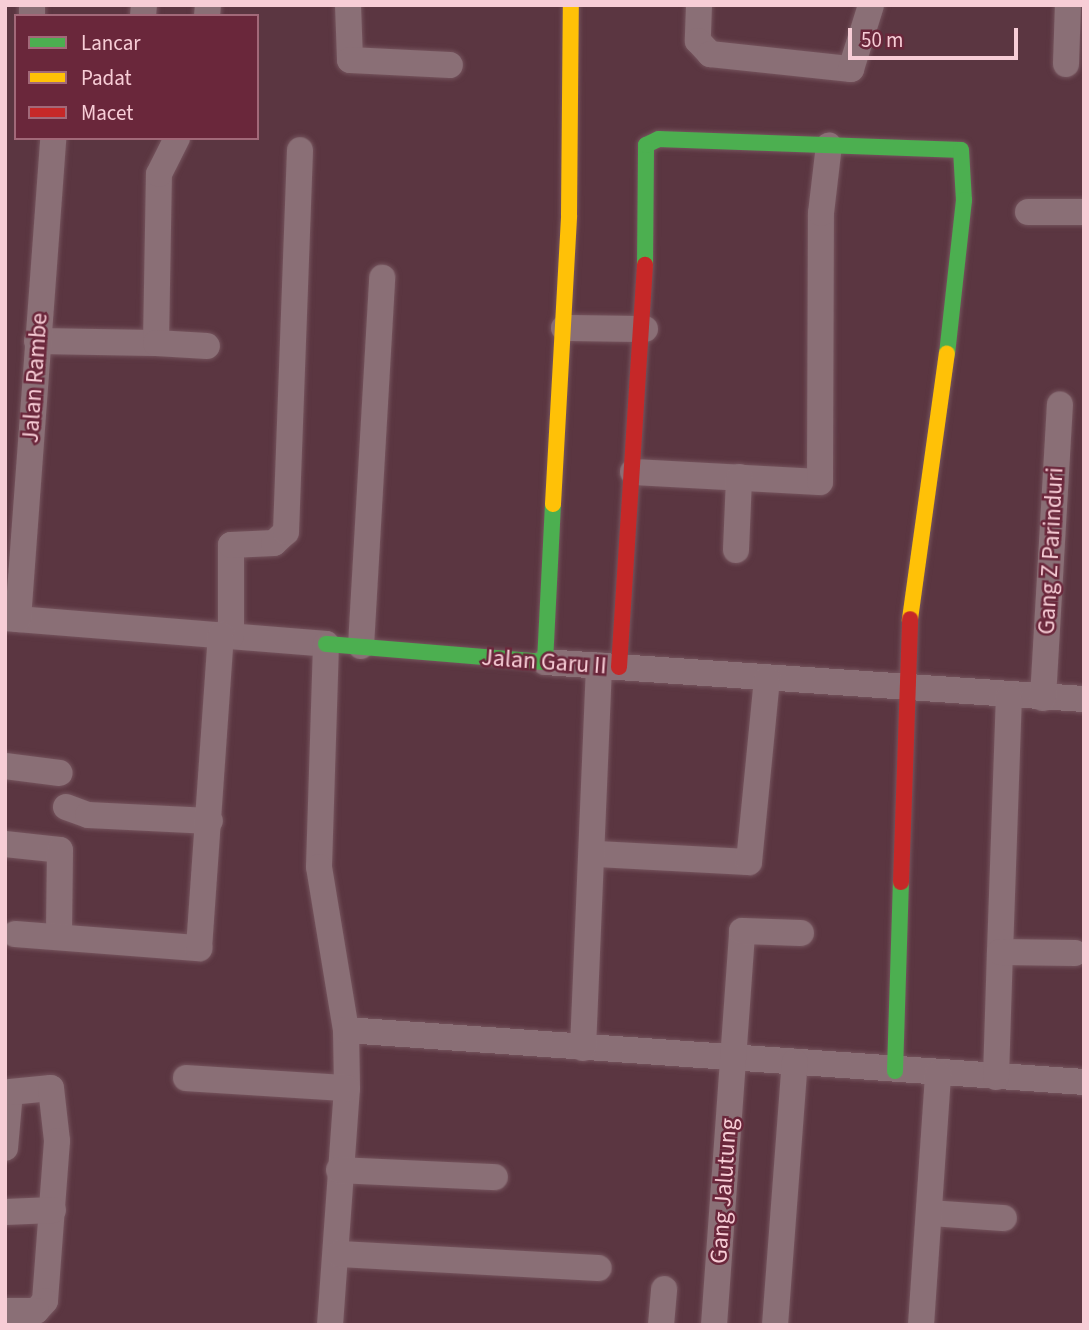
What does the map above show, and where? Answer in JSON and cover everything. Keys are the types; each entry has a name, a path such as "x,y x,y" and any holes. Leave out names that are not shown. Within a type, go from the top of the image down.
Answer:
{"street":[{"path":"348,5 350,60 450,65"},
{"path":"545,662 564,328 571,5"},
{"path":"699,5 698,41 709,54 851,69 871,5"},
{"path":"1066,64 1068,5"},
{"path":"583,1048 609,666 633,472 645,329 646,145 659,139 956,148 965,162 932,497 913,560 911,688 895,1071"},
{"name":"Jalan Rambe","path":"12,618 54,140"},
{"path":"156,343 159,174 176,140"},
{"path":"633,472 820,482 821,213 829,145"},
{"path":"15,934 59,934 199,948 232,545 274,543 286,532 300,149"},
{"path":"1028,212 1084,212"},
{"path":"361,646 382,278"},
{"path":"564,328 645,329"},
{"path":"37,341 206,346"},
{"name":"Gang Z Parinduri","path":"1042,698 1060,404"},
{"path":"736,550 739,477"},
{"name":"Jalan Garu II","path":"12,618 1009,697 1042,698 1083,693"},
{"path":"326,644 320,867 346,1030 347,1088 340,1170 339,1254 330,1325"},
{"path":"596,854 749,862 766,679"},
{"path":"996,1077 1009,697"},
{"path":"5,766 60,773"},
{"path":"66,807 88,815 210,821"},
{"path":"5,844 60,850 59,934"},
{"name":"Gang Jalutung","path":"714,1325 742,931 801,933"},
{"path":"1000,952 1075,953"},
{"path":"346,1030 895,1071 1084,1082"},
{"path":"775,1325 795,1062"},
{"path":"921,1325 938,1074"},
{"path":"186,1078 347,1088"},
{"path":"5,1148 10,1092 51,1087 56,1109 53,1210 45,1301 36,1311 5,1311"},
{"path":"340,1170 495,1177"},
{"path":"5,1212 53,1210"},
{"path":"930,1213 1004,1218"},
{"path":"339,1254 599,1268"},
{"path":"661,1325 664,1289"}],"traffic: fast":[{"path":"645,265 646,145 659,139 961,150 964,200 947,354"},
{"path":"326,644 545,662 553,504"},
{"path":"895,1071 901,882"}],"traffic: slow":[{"path":"553,504 569,215 571,5"},
{"path":"910,619 947,354"}],"traffic: jam":[{"path":"619,667 645,265"},
{"path":"901,882 910,619"}]}
